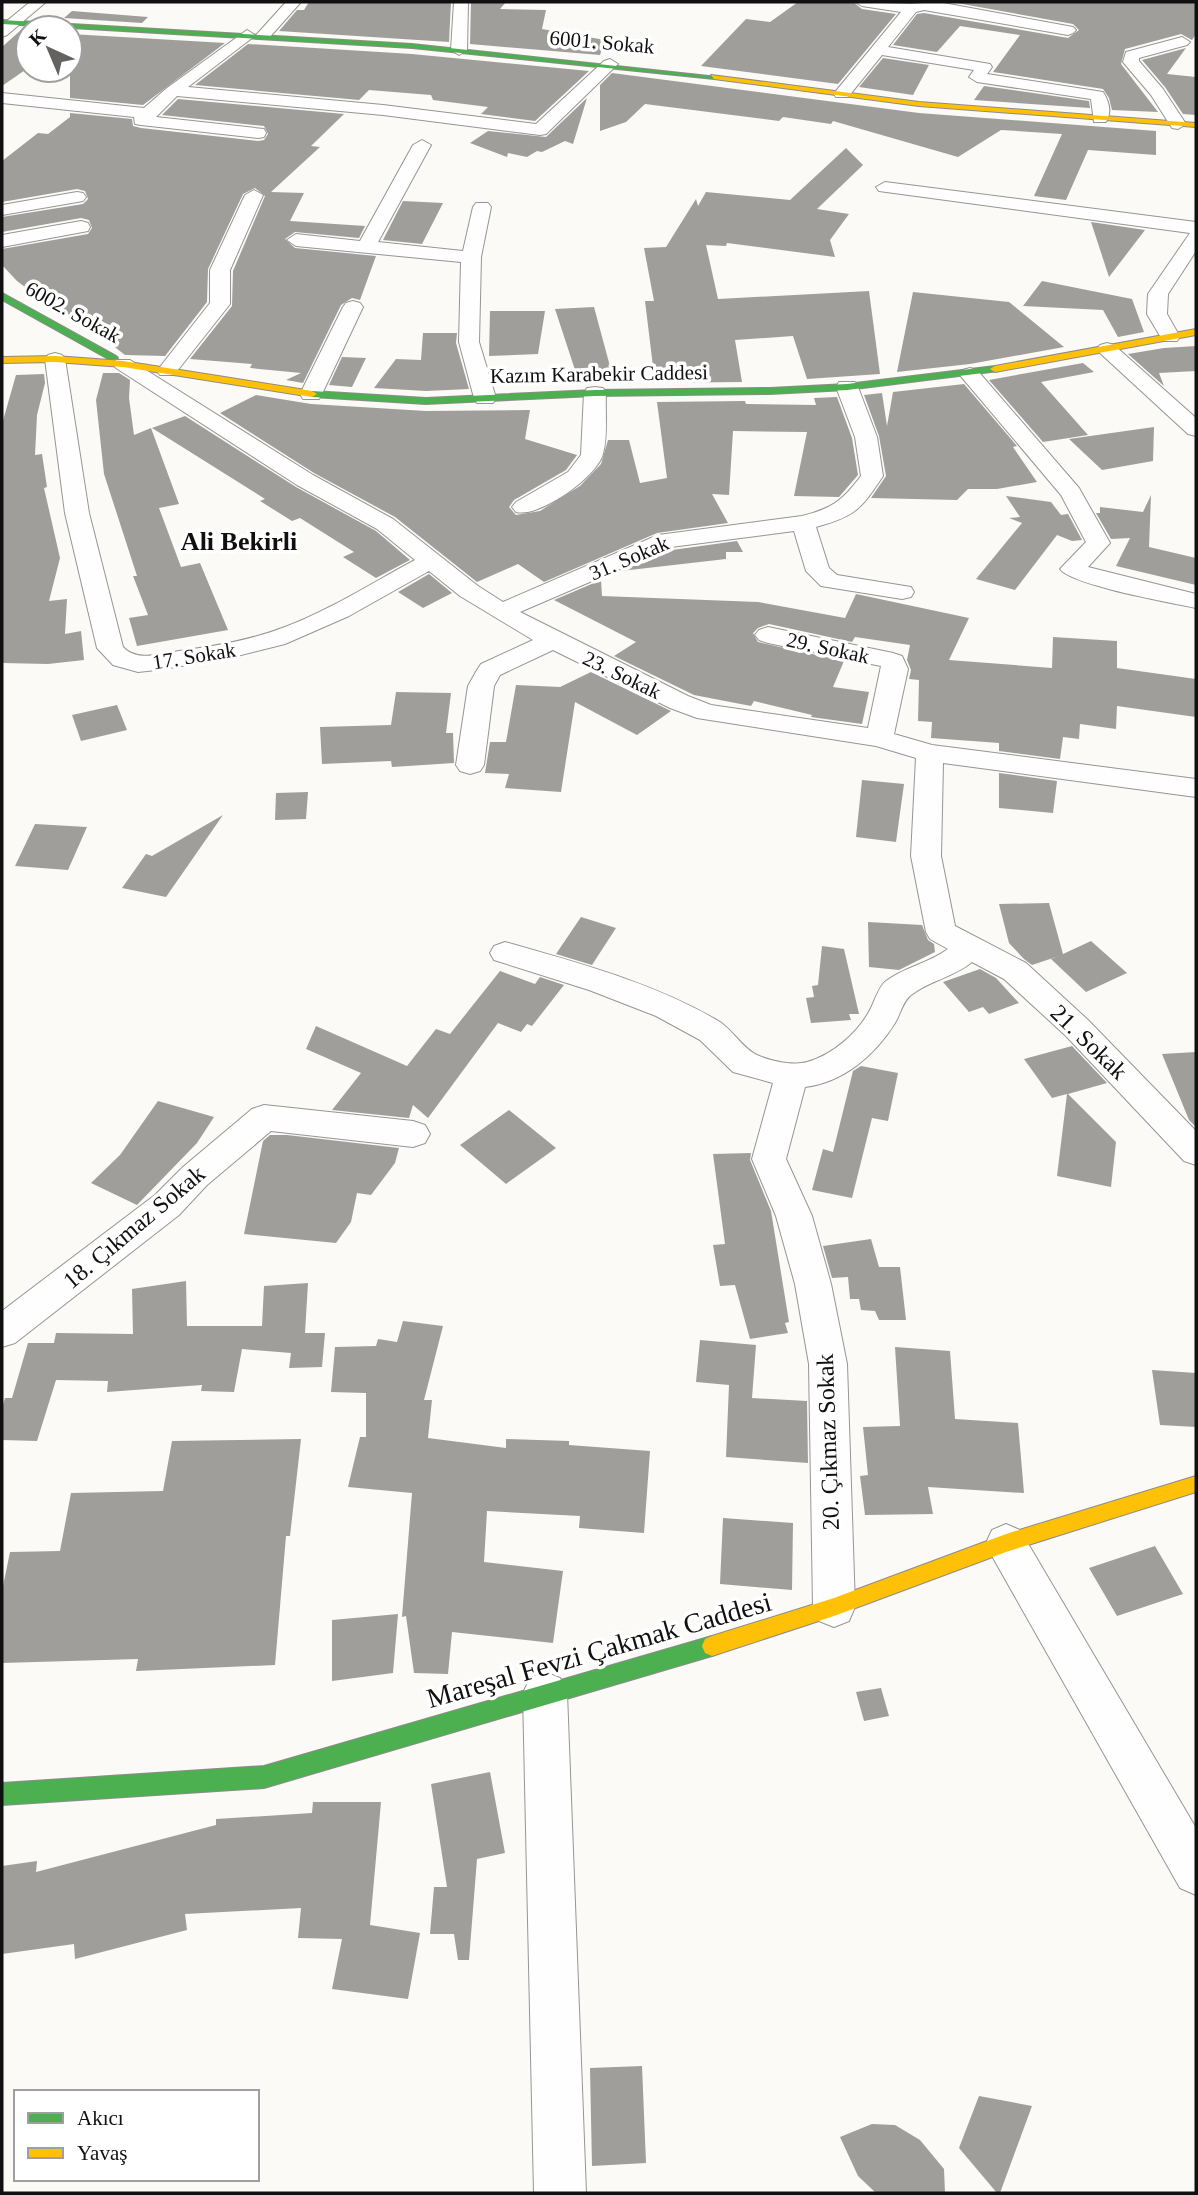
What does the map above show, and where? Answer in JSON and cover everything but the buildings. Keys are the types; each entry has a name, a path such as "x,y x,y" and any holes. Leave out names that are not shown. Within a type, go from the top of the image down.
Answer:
{"street":[{"path":"6,26 39,2"},
{"path":"258,133 141,120 173,91 255,36 294,2"},
{"path":"459,50 461,2"},
{"path":"862,2 921,5 1068,30"},
{"path":"842,94 877,50 921,5"},
{"name":"6001. Sokak","path":"6,26 255,36 459,50 610,64 958,107 1196,125"},
{"path":"1178,124 1157,92 1131,62 1132,55 1147,49 1182,42"},
{"path":"877,50 984,67 977,77 1097,95 1101,102 1100,118"},
{"path":"173,91 383,110 540,130 610,64"},
{"path":"2,98 149,114"},
{"path":"366,247 422,145"},
{"path":"885,187 1196,229"},
{"path":"167,371 220,304 220,270 254,195"},
{"path":"2,210 77,197"},
{"path":"482,207 471,257 469,342 485,398"},
{"path":"2,241 81,227"},
{"path":"1170,337 1157,314 1158,295 1196,237"},
{"path":"296,240 471,257"},
{"name":"6002. Sokak","path":"2,296 123,364"},
{"path":"311,394 353,307"},
{"name":"Kazım Karabekir Caddesi","path":"2,360 55,359 123,364 311,394 399,401 847,387 970,374 1196,332"},
{"path":"1107,349 1196,429"},
{"name":"17. Sokak","path":"55,359 84,547 110,648 115,657 139,664 246,648 330,617 432,560"},
{"name":"23. Sokak","path":"123,364 305,480 385,524 469,591 502,611 552,640 661,694 706,712 879,738 930,753 1196,788"},
{"path":"970,374 1071,493 1098,543 1072,569 1112,583 1196,601"},
{"name":"31. Sokak","path":"502,611 666,540 803,523 830,516 851,505 872,476 866,438 847,387"},
{"path":"524,507 576,477 592,455 595,393"},
{"path":"803,523 818,571 830,581 902,592"},
{"name":"29. Sokak","path":"768,635 893,662 894,669 879,738"},
{"path":"470,765 481,686 490,670 552,640"},
{"name":"21. Sokak","path":"930,753 926,804 929,869 941,932 1015,971 1077,1028 1196,1152"},
{"path":"505,953 600,982 667,1008 711,1032 745,1064 792,1076 809,1075 836,1064 862,1044 883,1017 896,989 949,964 969,948"},
{"name":"20. Çıkmaz Sokak","path":"792,1076 769,1159 797,1228 813,1284 828,1364 834,1607"},
{"name":"18. Çıkmaz Sokak","path":"2,1332 167,1205 195,1175 264,1118 414,1134"},
{"name":"Mareşal Fevzi Çakmak Caddesi","path":"2,1794 264,1777 545,1693 679,1657 834,1607 1006,1543 1196,1484"},
{"path":"1006,1543 1196,1872"},
{"path":"545,1693 560,2193"}],"traffic: fast":[{"path":"2,22 412,46 714,77"},
{"path":"2,296 113,358"},
{"path":"312,394 426,401 595,393 770,391 847,387 995,369"},
{"path":"2,1794 264,1777 712,1646"}],"traffic: slow":[{"path":"714,77 919,104 1196,125"},
{"path":"995,369 1196,332"},
{"path":"2,360 55,359 123,364 312,394"},
{"path":"712,1646 834,1607 1006,1543 1196,1484"}],"district":[{"name":"Ali Bekirli","path":"239,541"}]}
